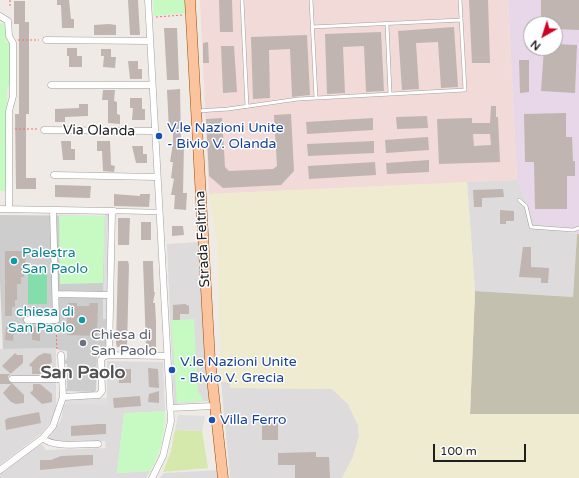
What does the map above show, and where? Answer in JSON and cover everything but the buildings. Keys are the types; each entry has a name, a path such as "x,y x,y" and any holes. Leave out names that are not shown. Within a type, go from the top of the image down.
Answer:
{"main road":[{"name":"Strada Feltrina","path":"190,0 214,406 223,478"}],"street":[{"path":"148,0 171,421 167,444 160,465 152,478"},
{"path":"0,16 8,21 9,36 12,41 13,96 9,111 9,209"},
{"path":"46,40 150,41"},
{"path":"51,85 152,85"},
{"name":"Via Olanda","path":"44,130 154,131"},
{"path":"54,175 157,177"},
{"path":"0,209 159,212"},
{"path":"27,320 56,320 53,210"},
{"path":"109,355 113,211"},
{"path":"56,294 110,295"},
{"path":"63,397 99,395 102,391 101,360 103,357 109,355 167,356"},
{"path":"0,470 43,438 53,426 63,397 59,356"},
{"path":"12,379 62,379"},
{"path":"170,408 214,406"},
{"path":"43,438 48,442 57,444 98,444"}],"lane":[{"path":"242,0 248,106"},
{"path":"311,0 316,98"},
{"path":"196,111 316,98 465,90 460,0"},
{"path":"312,27 461,20"},
{"path":"387,24 390,94"},
{"path":"519,200 526,206 530,226 573,230 579,228"}],"path":[{"path":"10,0 10,8"},
{"path":"148,18 191,15"},
{"path":"12,41 46,40"},
{"path":"9,129 44,130"},
{"path":"56,320 59,356"}],"shaded area":[{"path":"200,0 508,0 517,180 209,194"},
{"path":"508,0 579,0 579,234 537,227 517,180"},
{"path":"517,180 537,227 577,234 573,297 475,291 467,182"},
{"path":"467,182 475,291 470,414 579,414 579,478 342,478 353,457 359,436 358,425 348,404 332,389 230,388 230,383 221,381 217,244 209,194"},
{"path":"105,211 112,211 110,319 103,319"},
{"name":"San Paolo","path":"0,215 105,216 103,318 108,319 108,352 97,353 96,390 94,392 65,391 64,389 67,389 67,364 63,364 67,358 67,351 56,348 3,349 0,283"},
{"path":"577,234 579,234 579,414 470,414 475,291 573,297"},
{"path":"200,242 210,401 174,404 167,244"},
{"path":"56,348 56,406 54,418 41,434 0,465 0,349"},
{"path":"107,361 163,362 165,411 124,414 117,473 150,471 146,478 0,478 0,474 41,443 46,450 106,448 105,441 53,443 49,437 61,420 64,404 107,404"},
{"path":"221,381 230,383 230,388 332,389 348,404 358,425 359,436 353,457 342,478 230,478"},
{"path":"66,398 107,398 108,405 66,404"},
{"path":"178,415 205,416 202,431 175,430"},
{"path":"219,470 220,478 160,478 164,473"}],"green space":[{"path":"153,0 186,0 187,13 154,16"},
{"path":"0,23 7,24 6,42 12,43 11,86 7,87 8,191 0,191"},
{"path":"59,216 105,216 103,283 60,284"},
{"path":"28,267 47,267 47,304 28,304"},
{"path":"194,319 198,391 204,401 177,403 171,320"},
{"path":"165,411 162,442 150,471 117,473 124,413"},
{"path":"175,430 202,431 208,468 163,472 171,451"}],"place":[{"name":"V.le Nazioni Unite - Bivio V. Olanda","path":"159,136"},
{"name":"Palestra San Paolo","path":"14,261"},
{"name":"chiesa di San Paolo","path":"82,320"},
{"name":"Chiesa di San Paolo","path":"83,343"},
{"name":"V.le Nazioni Unite - Bivio V. Grecia","path":"172,370"},
{"name":"Villa Ferro","path":"212,420"}],"district":[{"name":"San Paolo","path":"83,373"}]}
